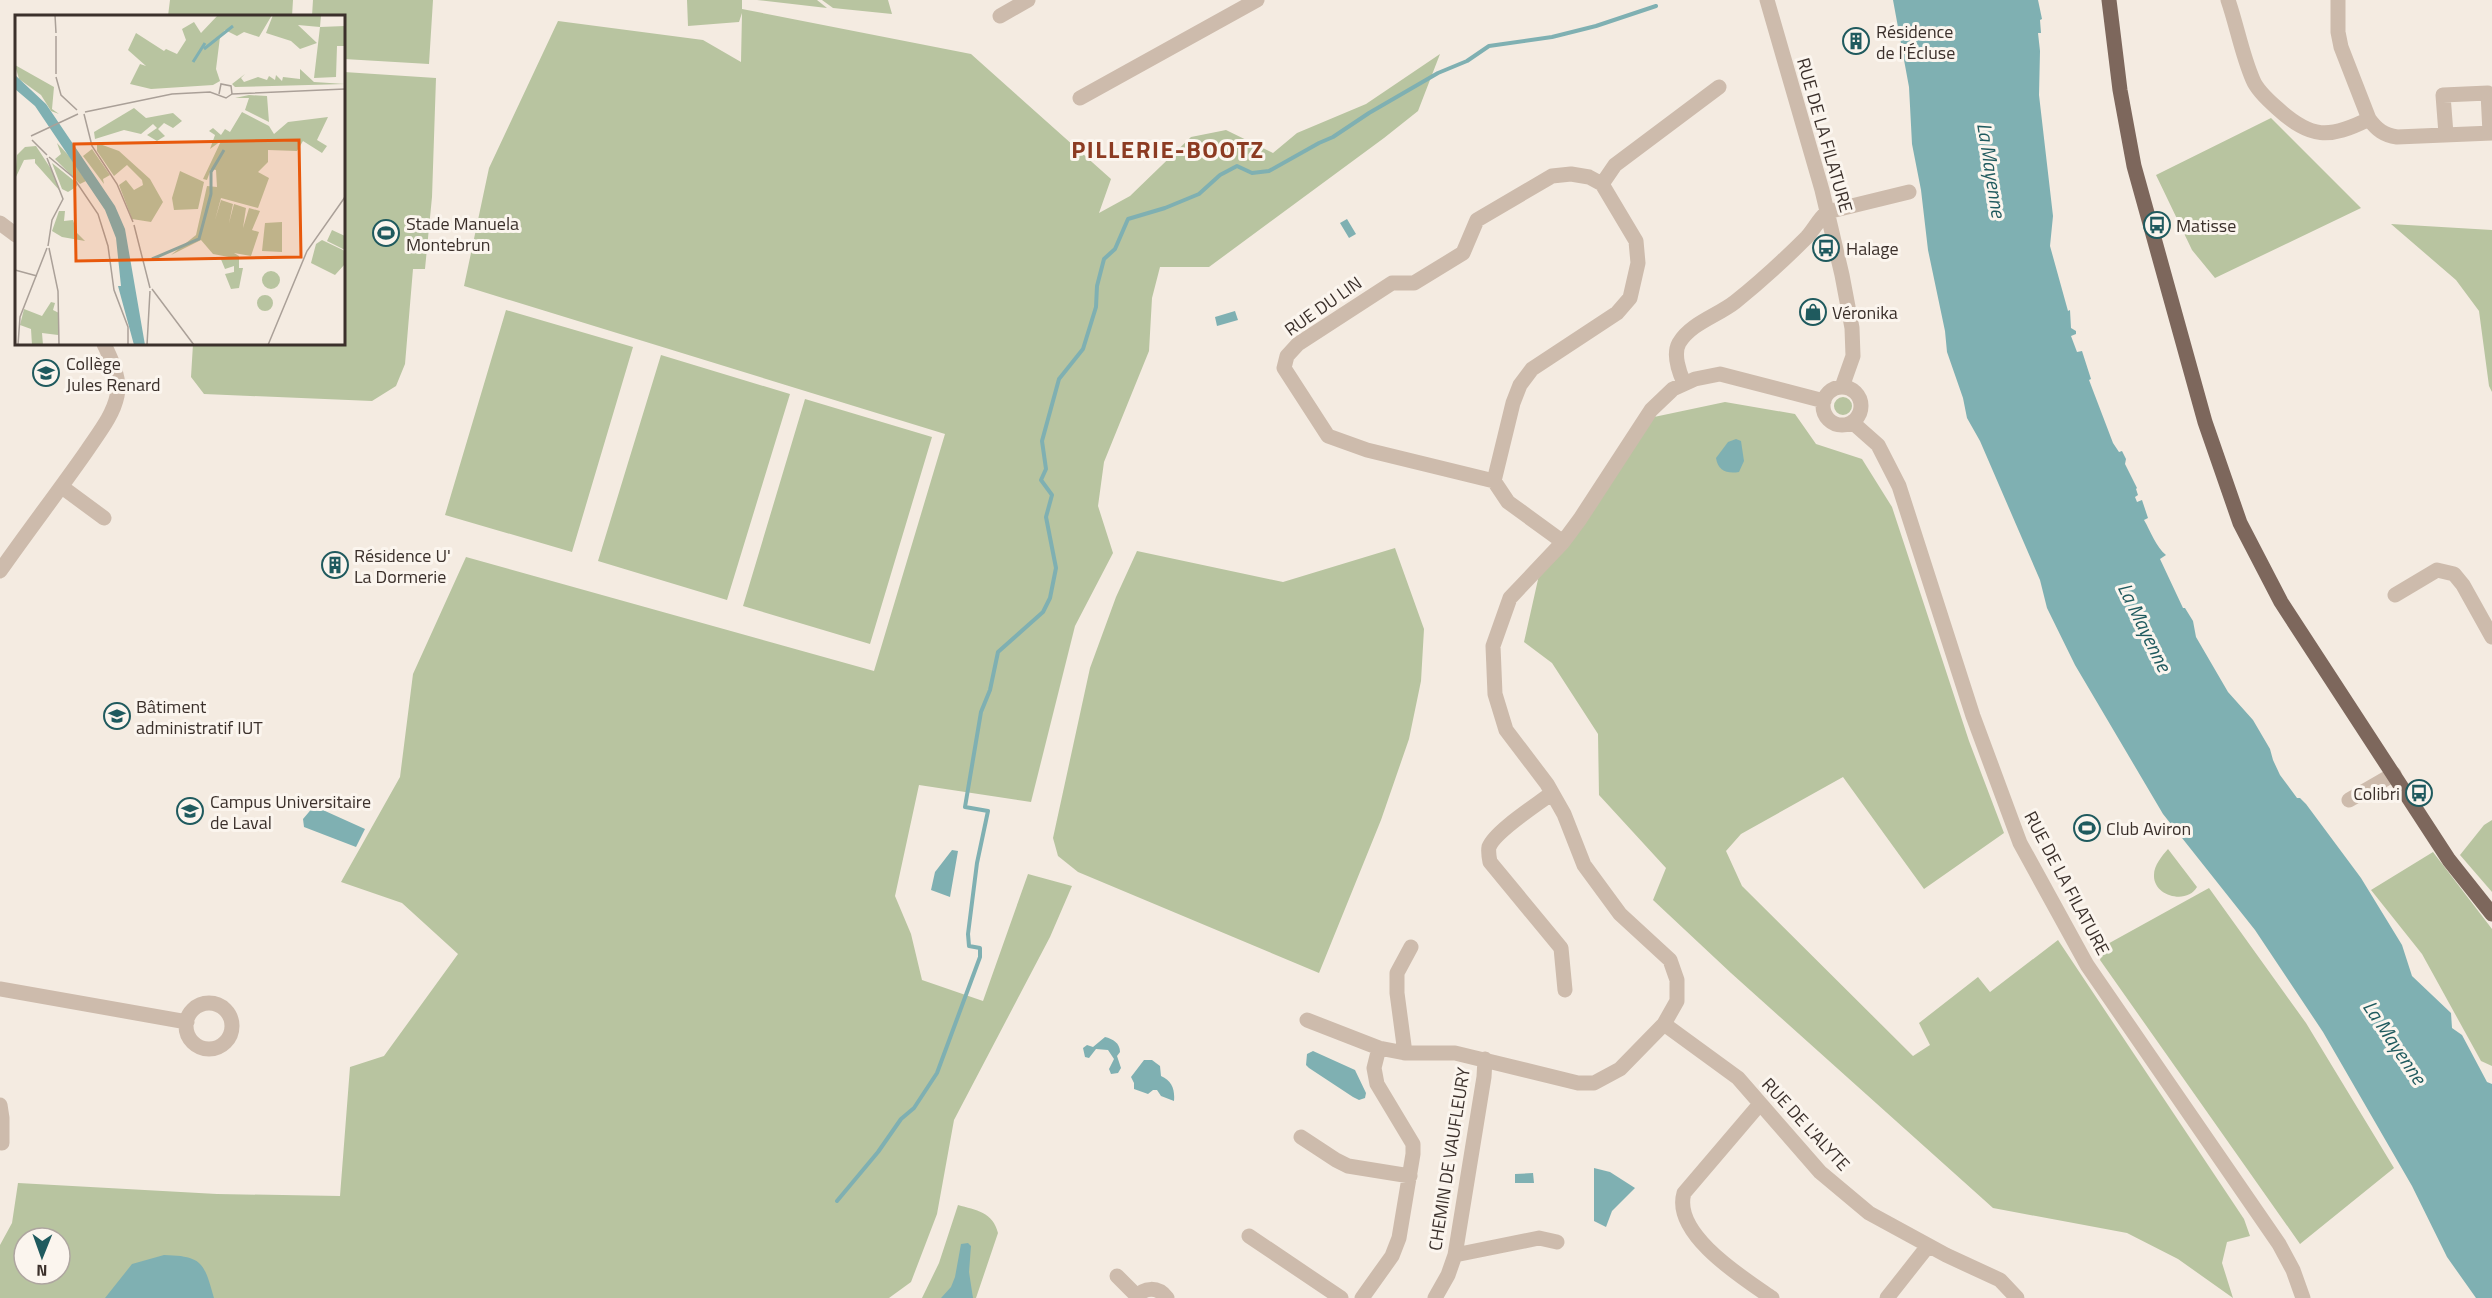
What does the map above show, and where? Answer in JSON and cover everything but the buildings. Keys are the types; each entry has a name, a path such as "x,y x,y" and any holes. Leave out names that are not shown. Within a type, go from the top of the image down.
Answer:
{"main road":[{"path":"2109,0 2120,90 2134,166 2205,422 2240,523 2281,602 2449,860 2492,914"}],"street":[{"path":"1000,16 1028,0"},
{"path":"1080,98 1257,0"},
{"name":"RUE DE LA FILATURE","path":"1767,0 1827,212 1852,328 1853,356 1842,387"},
{"path":"2228,0 2253,81 2289,119 2322,134 2345,131 2369,119"},
{"path":"2338,0 2338,32 2341,47 2369,119 2386,135 2397,137 2491,133 2488,93 2443,95 2446,134"},
{"path":"1563,542 1508,502 1494,481 1513,403 1520,385 1532,369 1617,313 1630,298 1638,263 1636,241 1602,184 1615,165 1719,87"},
{"name":"RUE DU LIN","path":"1494,481 1367,450 1328,436 1284,368 1287,356 1298,344 1392,283 1414,283 1463,253 1478,220 1552,176 1589,177 1602,184"},
{"path":"1684,383 1676,350 1680,341 1691,330 1732,304 1754,286 1805,238 1827,212 1909,192"},
{"path":"0,223 15,235"},
{"path":"0,571 62,487 103,426 117,395 117,378 104,345"},
{"path":"1307,1020 1379,1048 1405,1053 1455,1053 1578,1083 1594,1083 1620,1069 1664,1024 1677,1001 1677,980 1670,960 1620,914 1584,865 1564,814 1552,793 1506,730 1495,694 1493,646 1510,598 1563,542 1651,410 1663,397 1684,383 1720,374 1824,401"},
{"path":"1842,387 1852,390 1861,403 1860,413 1847,424 1834,423 1825,414 1824,401 1830,391 1842,387"},
{"name":"RUE DE LA FILATURE","path":"1852,422 1878,445 1899,486 1973,716 2020,843 2087,965 2278,1244 2293,1270 2303,1298"},
{"path":"62,487 104,518"},
{"path":"2395,595 2437,570 2454,574 2463,585 2492,637"},
{"path":"2349,800 2394,774"},
{"path":"1552,793 1500,834 1489,846 1488,855 1490,862 1561,948 1565,990"},
{"path":"1405,1053 1397,993 1397,973 1411,947"},
{"path":"0,989 187,1022"},
{"name":"RUE DE L'ALYTE","path":"1664,1024 1738,1078 1759,1105 1820,1172 1869,1213 1928,1246 2000,1280 2017,1298"},
{"path":"1362,1298 1392,1256 1399,1238 1413,1144 1377,1084 1374,1068 1379,1048"},
{"name":"CHEMIN DE VAUFLEURY","path":"1435,1298 1448,1275 1455,1255 1485,1059"},
{"path":"0,1105 2,1143"},
{"path":"1759,1105 1684,1192 1681,1203 1684,1217 1704,1244 1733,1271 1772,1298"},
{"path":"1301,1137 1348,1166 1410,1176"},
{"path":"1249,1236 1341,1298"},
{"path":"1455,1255 1539,1238 1557,1242"},
{"path":"1887,1298 1928,1246"},
{"path":"1117,1276 1136,1297 1152,1289 1158,1290 1167,1298"}],"green space":[{"path":"170,0 293,0 292,15 168,15"},
{"path":"313,0 433,0 429,64 345,59 345,15 312,15"},
{"path":"687,0 742,0 742,9 971,54 1111,179 1099,213 1130,196 1191,137 1226,130 1273,153 1297,133 1366,104 1440,54 1418,111 1384,138 1209,267 1160,267 1152,298 1149,351 1104,462 1098,506 1113,553 1075,626 1031,802 919,785 895,896 911,934 922,980 983,1001 1028,874 1072,886 1050,937 954,1120 937,1214 911,1282 889,1298 0,1298 0,1245 12,1223 18,1183 217,1194 340,1196 350,1067 384,1056 458,954 402,903 341,882 400,777 413,674 466,557 874,671 945,434 464,286 489,168 558,21 703,40 741,62 742,13 739,22 688,26"},
{"path":"757,0 817,0 827,8"},
{"path":"822,0 888,0 892,14 833,8"},
{"name":"Stade Manuela Montebrun","path":"345,72 436,78 432,197 425,269 413,269 405,364 396,386 372,401 204,394 191,377 193,345 345,345"},
{"path":"2271,118 2361,208 2215,278 2192,250 2156,175"},
{"path":"2391,224 2492,230 2492,392 2489,386 2479,311 2456,280"},
{"path":"506,310 633,347 572,552 445,515"},
{"path":"661,355 790,394 727,600 598,561"},
{"path":"1843,397 1849,400 1852,406 1849,412 1843,415 1837,412 1834,406 1837,400"},
{"path":"805,399 932,437 870,644 743,606"},
{"path":"1725,402 1795,414 1816,444 1862,459 1892,507 1969,741 2004,833 1924,889 1843,777 1741,834 1726,851 1742,886 1913,1056 1930,1045 1919,1023 1978,977 1990,992 2058,940 2244,1219 2250,1236 2227,1242 2222,1263 2233,1298 2178,1259 2127,1233 1993,1208 1653,900 1666,868 1599,795 1598,734 1552,663 1524,642 1539,575 1654,417"},
{"path":"1395,548 1424,629 1421,681 1409,739 1381,820 1319,973 1078,872 1058,856 1053,838 1090,668 1116,597 1137,551 1283,582"},
{"path":"2492,820 2492,892 2460,855 2484,825"},
{"path":"2168,849 2197,887 2186,896 2171,896 2159,888 2155,882 2155,868"},
{"path":"2433,852 2492,929 2492,1066 2481,1061 2422,954 2371,890"},
{"path":"2209,888 2306,1023 2394,1168 2300,1244 2100,960 2104,946"},
{"path":"958,1205 988,1216 996,1226 998,1233 976,1298 922,1298 939,1263"}],"water":[{"name":"La Mayenne","path":"1893,0 2038,0 2042,19 2040,20 2041,33 2038,33 2039,95 2053,216 2050,246 2068,311 2070,310 2071,328 2076,331 2076,334 2071,336 2077,352 2082,351 2091,379 2089,380 2113,443 2119,452 2122,451 2126,459 2125,464 2137,488 2138,495 2135,497 2137,502 2142,500 2148,518 2144,520 2156,544 2166,555 2160,559 2183,608 2193,621 2196,637 2228,692 2253,720 2270,749 2280,775 2297,798 2306,804 2361,878 2402,945 2412,976 2451,1013 2452,1028 2462,1035 2487,1082 2492,1084 2492,1298 2476,1298 2447,1257 2412,1186 2323,1032 2255,930 2163,814 2075,665 2047,608 2040,580 1980,441 1967,418 1963,398 1947,352 1945,331 1928,250 1921,190 1912,144 1909,87"},
{"path":"1347,219 1356,234 1349,238 1340,223"},
{"path":"1235,311 1238,320 1217,326 1215,317"},
{"path":"1736,439 1741,441 1744,461 1739,472 1727,472 1721,469 1716,458 1728,442"},
{"path":"314,806 365,829 356,847 304,827 303,819"},
{"path":"952,850 958,851 950,897 931,890 935,872"},
{"path":"1105,1037 1113,1040 1119,1046 1120,1052 1117,1056 1121,1068 1118,1073 1111,1074 1109,1069 1114,1059 1108,1050 1096,1049 1089,1058 1085,1057 1083,1048 1087,1045 1093,1047"},
{"path":"1313,1051 1355,1070 1366,1093 1365,1098 1359,1100 1353,1097 1309,1068 1306,1065 1307,1054"},
{"path":"1144,1060 1152,1060 1160,1066 1161,1076 1172,1086 1174,1101 1161,1096 1157,1090 1148,1094 1134,1089 1131,1077"},
{"path":"1594,1168 1610,1172 1635,1188 1612,1211 1606,1227 1594,1221"},
{"path":"1533,1173 1534,1183 1515,1183 1515,1174"},
{"path":"968,1243 971,1246 969,1272 973,1298 941,1298 951,1287 955,1277 961,1244"},
{"path":"164,1255 187,1257 200,1264 214,1298 105,1298 132,1264"}],"waterway":[{"path":"837,1201 878,1152 901,1119 914,1108 937,1073 980,957 980,948 969,946 968,934 977,863 988,811 965,807 981,712 990,690 998,652 1043,612 1050,598 1056,568 1046,517 1052,495 1041,480 1046,469 1042,441 1059,379 1083,349 1096,307 1097,286 1104,259 1115,249 1128,219 1165,208 1199,194 1220,175 1237,166 1252,173 1269,171 1333,137 1438,73 1467,61 1489,46 1552,37 1596,26 1656,6"}],"place":[{"name":"Résidence de l'Écluse","path":"1856,41"},
{"name":"Matisse","path":"2157,225"},
{"name":"Stade Manuela Montebrun","path":"386,233"},
{"name":"Halage","path":"1826,248"},
{"name":"Véronika","path":"1813,312"},
{"name":"Collège Jules Renard","path":"46,373"},
{"name":"Résidence U' La Dormerie","path":"335,565"},
{"name":"Bâtiment administratif IUT","path":"117,716"},
{"name":"Colibri","path":"2419,793"},
{"name":"Campus Universitaire de Laval","path":"190,811"},
{"name":"Club Aviron","path":"2087,828"}],"district":[{"name":"PILLERIE-BOOTZ","path":"1168,149"}]}
